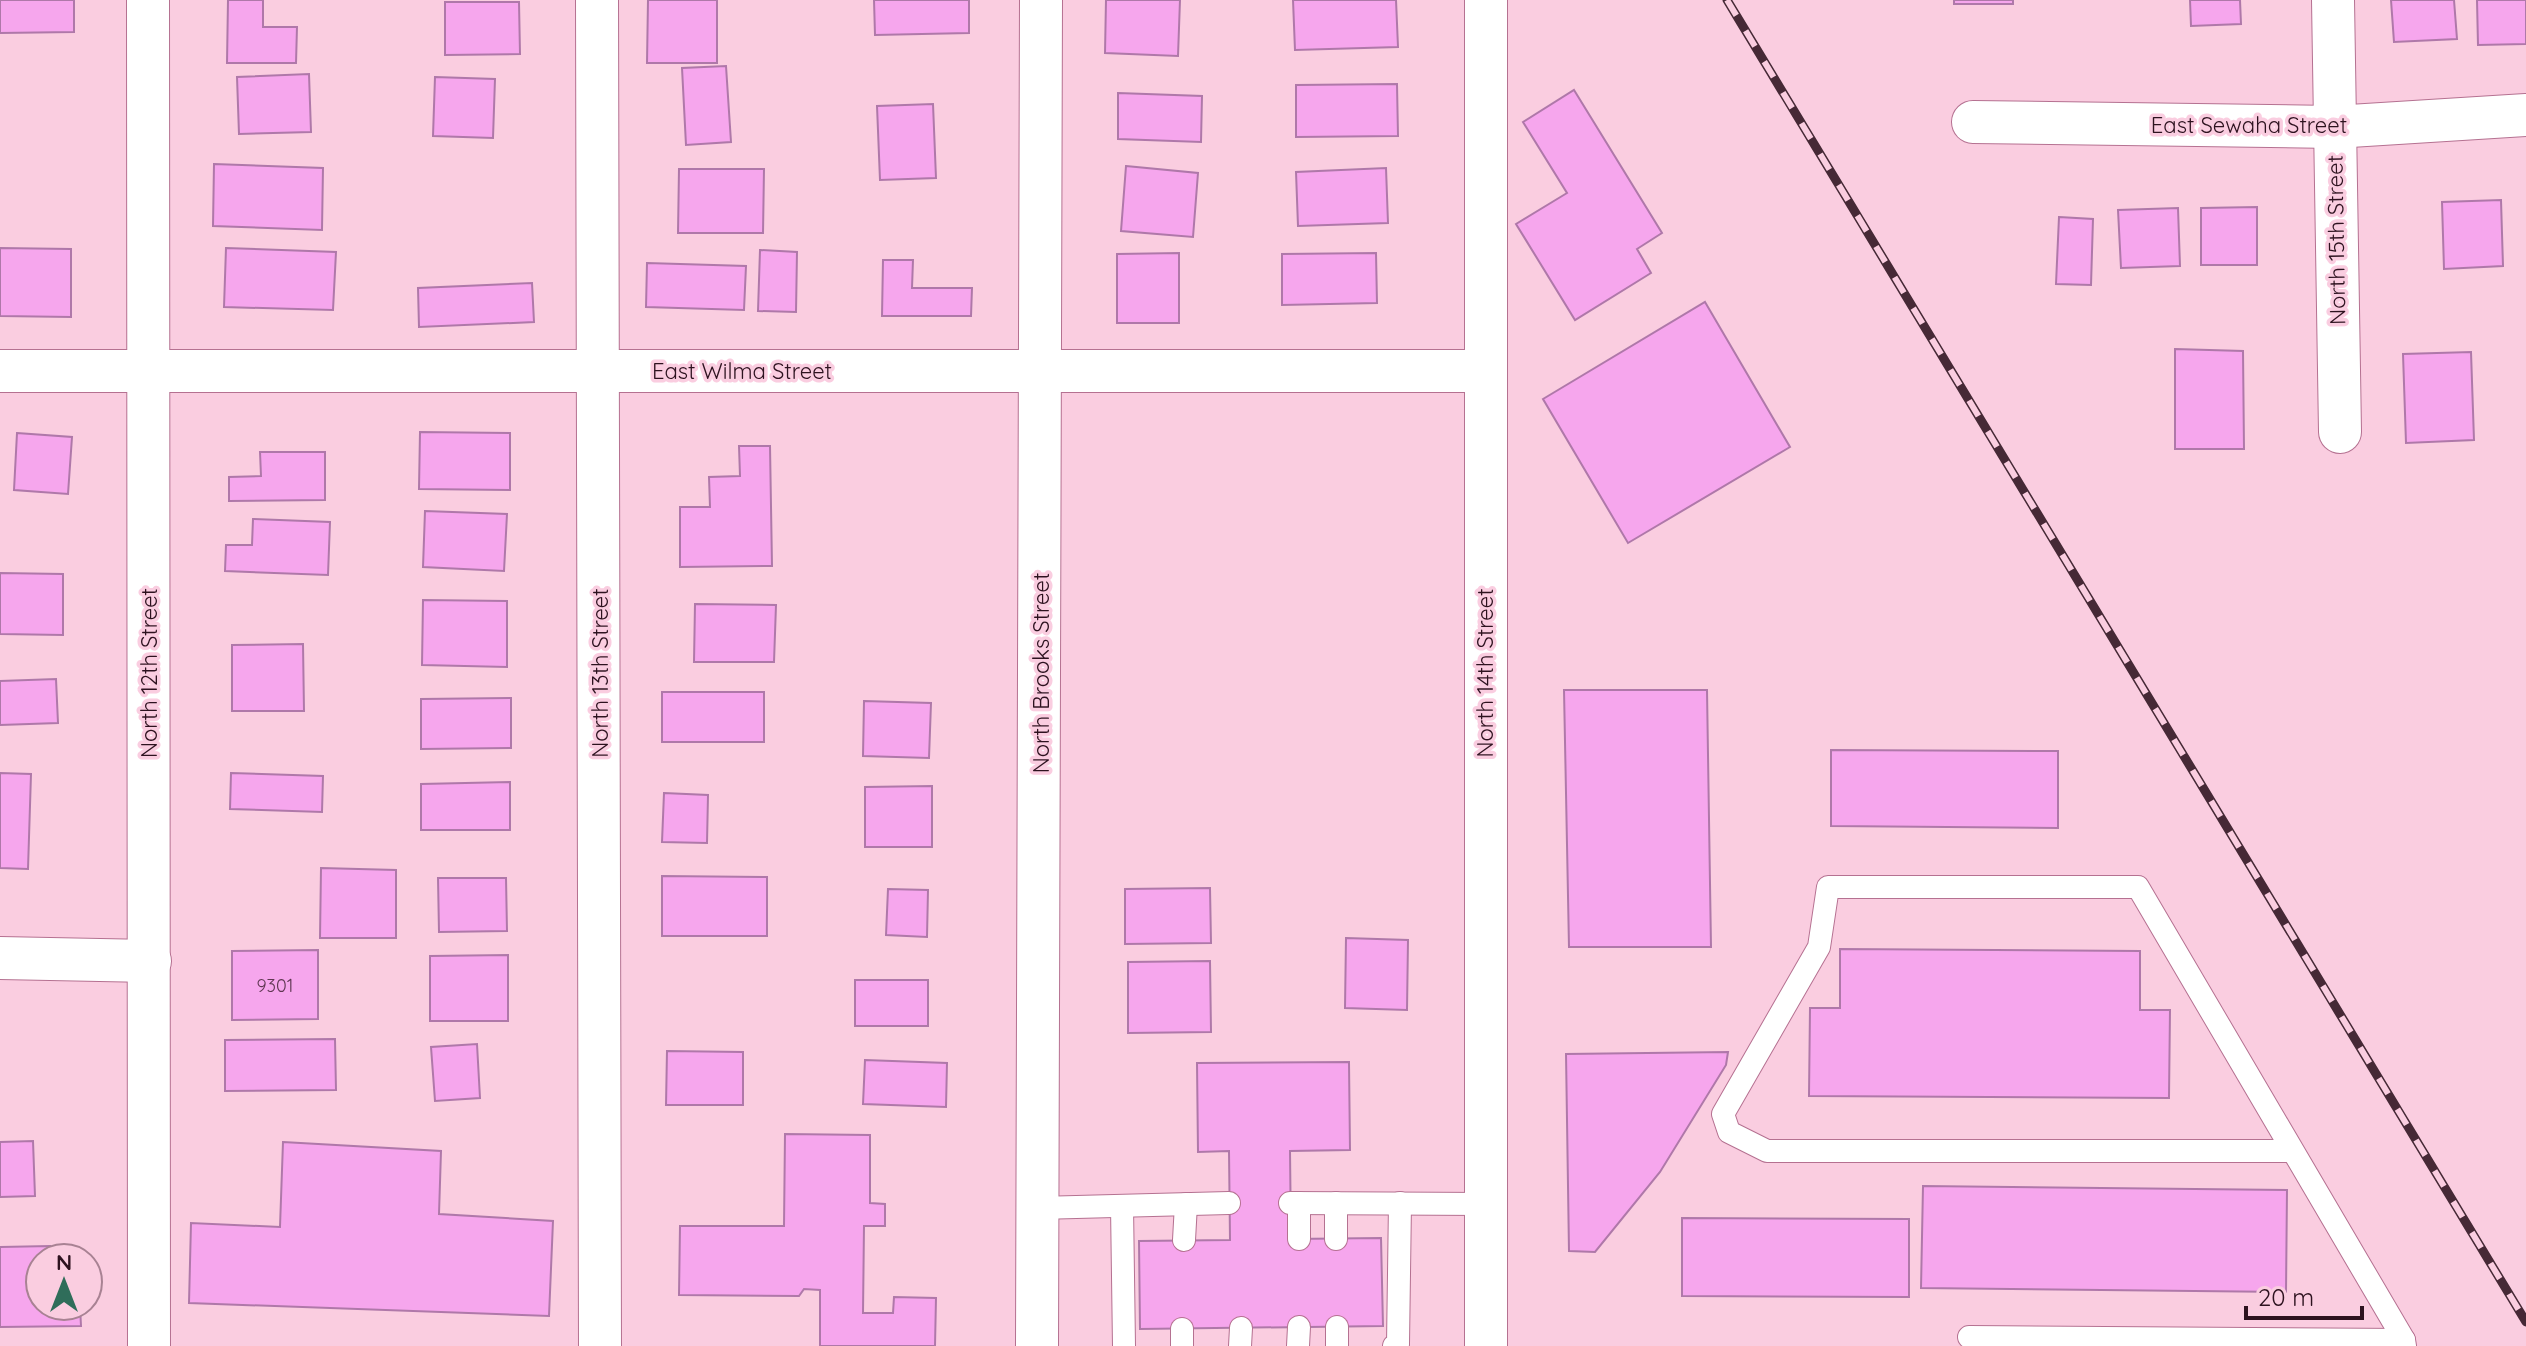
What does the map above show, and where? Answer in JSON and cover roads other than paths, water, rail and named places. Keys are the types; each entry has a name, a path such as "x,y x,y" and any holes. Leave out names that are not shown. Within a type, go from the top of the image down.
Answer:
{"street":[{"name":"North 12th Street","path":"148,0 149,1346"},
{"name":"North 13th Street","path":"597,0 600,1346"},
{"name":"North Brooks Street","path":"1037,1346 1041,0"},
{"name":"North 14th Street","path":"1486,0 1486,1346"},
{"name":"North 15th Street","path":"2333,0 2340,432"},
{"name":"East Sewaha Street","path":"1973,122 2334,127 2526,115"},
{"name":"East Wilma Street","path":"0,371 1485,371"},
{"path":"0,958 150,961"}],"lane":[{"path":"2293,1151 1767,1151 1729,1132 1723,1114 1819,947 1828,887 2138,887 2293,1151 2404,1343"},
{"path":"1038,1208 1229,1203"},
{"path":"1299,1239 1295,1203 1486,1204"},
{"path":"1336,1203 1336,1239"},
{"path":"1394,1346 1398,1344 1400,1203"},
{"path":"1184,1240 1186,1204"},
{"path":"1122,1206 1124,1346"},
{"path":"1969,1337 2404,1343"}],"railway":[{"path":"1727,0 2526,1322"}]}
